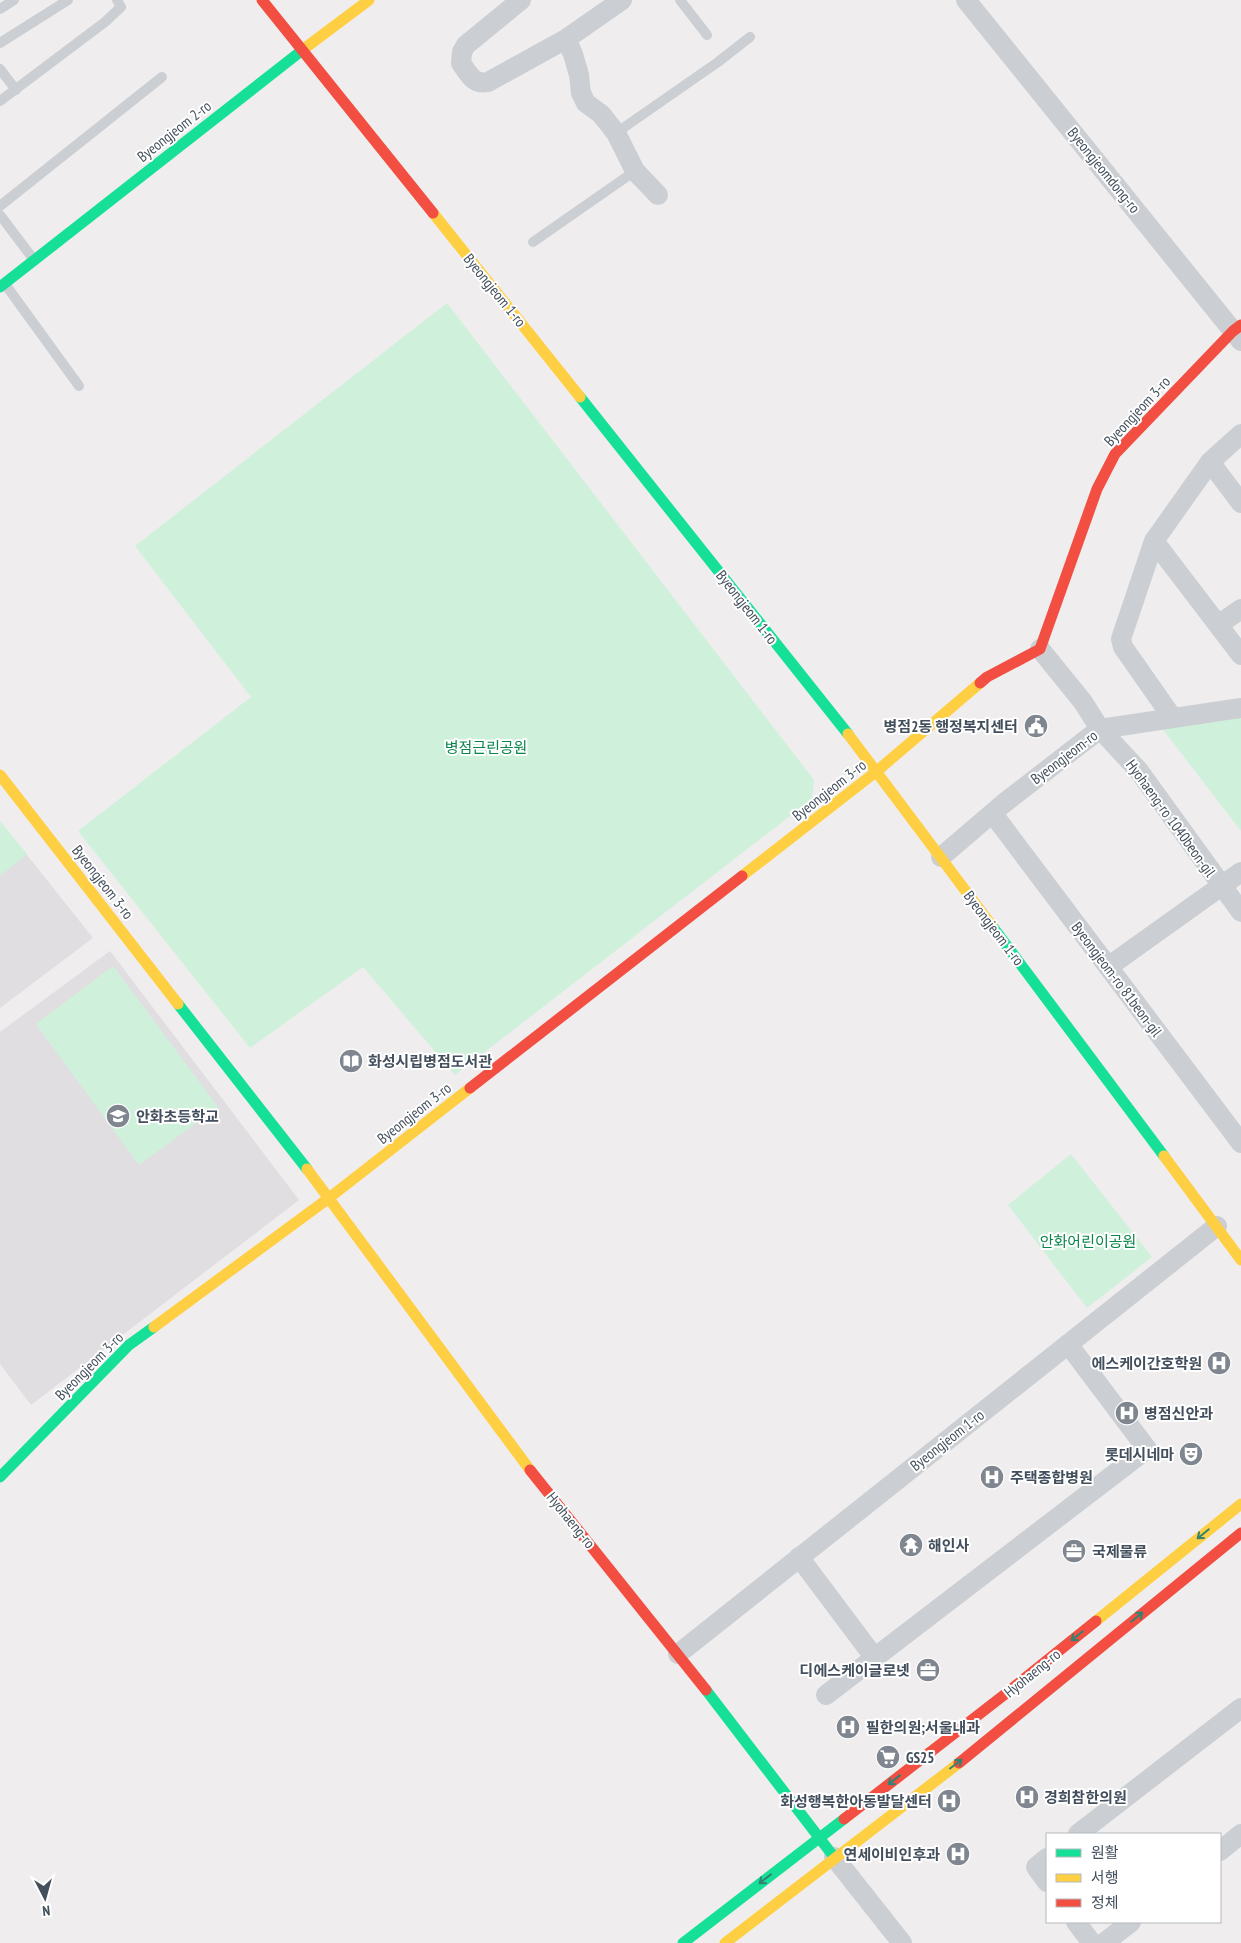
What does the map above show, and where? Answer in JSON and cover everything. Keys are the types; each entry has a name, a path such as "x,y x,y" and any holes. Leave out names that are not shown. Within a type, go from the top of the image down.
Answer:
{"street":[{"name":"Byeongjeom 1-ro","path":"262,0 877,771 1241,1260"},
{"name":"Byeongjeom 2-ro","path":"2,286 303,49 369,0"},
{"path":"521,0 466,45 462,52 461,63 474,81 482,84 488,82 566,39 622,0"},
{"name":"Byeongjeomdong-ro","path":"966,0 1238,332"},
{"path":"566,39 573,54 579,75 581,93 586,103 601,114 616,133 636,171 658,195"},
{"name":"Byeongjeom 3-ro","path":"0,1477 129,1345 329,1198 877,771 988,677 1040,649 1097,489 1115,454 1238,332"},
{"path":"1172,717 1122,647 1121,638 1154,541 1210,462 1241,434"},
{"path":"1210,462 1241,502"},
{"path":"1154,541 1241,655"},
{"path":"1218,625 1241,609"},
{"name":"Hyohaeng-ro 1040beon-gil","path":"1040,649 1082,702 1100,729 1139,771 1220,886 1241,912"},
{"name":"Byeongjeom-ro","path":"941,857 1003,804 1100,729 1241,708"},
{"name":"Byeongjeom 3-ro","path":"0,775 329,1198"},
{"name":"Byeongjeom-ro 81beon-gil","path":"993,814 1241,1143"},
{"path":"1220,886 1241,872"},
{"name":"Hyohaeng-ro 1040beon-gil","path":"1108,967 1220,886"},
{"name":"Hyohaeng-ro","path":"329,1198 514,1449 678,1654 834,1858 902,1943"},
{"name":"Byeongjeom 1-ro","path":"678,1654 1216,1226"},
{"path":"826,1695 1147,1449 1068,1344"},
{"name":"Hyohaeng-ro","path":"683,1943 1004,1695 1241,1504"},
{"name":"Hyohaeng-ro","path":"725,1943 996,1734 1241,1534"},
{"path":"799,1557 874,1657"},
{"path":"1079,1833 1241,1708"},
{"path":"1221,1850 1241,1834"},
{"path":"1046,1859 1036,1867 1046,1881"},
{"path":"1077,1923 1092,1943"},
{"path":"1104,1943 1130,1923"}],"lane":[{"path":"0,9 14,0"},
{"path":"0,43 68,0"},
{"path":"0,101 105,22 121,7 117,0"},
{"path":"680,0 708,36"},
{"path":"616,133 718,62 750,37"},
{"path":"0,69 16,90"},
{"path":"0,206 162,78"},
{"path":"533,242 636,171"},
{"path":"0,215 34,260"},
{"path":"2,286 79,386"}],"shaded area":[{"path":"0,821 93,938 0,1008"},
{"name":"안화초등학교","path":"110,951 299,1200 31,1405 0,1364 0,1032"}],"green space":[{"name":"병점근린공원","path":"447,303 814,780 812,799 455,1075 363,967 250,1048 78,831 251,697 135,546"},
{"path":"1241,714 1241,831 1161,727"},
{"path":"0,821 27,854 0,876"},
{"path":"113,966 218,1107 139,1165 36,1024"},
{"name":"안화어린이공원","path":"1071,1154 1152,1257 1087,1308 1008,1205"}],"traffic: fast":[{"path":"0,287 305,48"},
{"path":"580,397 848,734"},
{"path":"992,926 1164,1156"},
{"path":"178,1004 307,1169"},
{"path":"0,1477 129,1345 154,1327"},
{"path":"706,1690 834,1857"},
{"path":"683,1943 844,1819"}],"traffic: slow":[{"path":"305,48 369,0"},
{"path":"433,213 580,397"},
{"path":"742,876 877,771 980,683"},
{"path":"848,734 992,926"},
{"path":"0,775 178,1004"},
{"path":"154,1327 329,1198 470,1088"},
{"path":"1164,1156 1241,1260"},
{"path":"307,1169 530,1470"},
{"path":"1096,1621 1241,1504"},
{"path":"725,1943 959,1763"}],"traffic: jam":[{"path":"262,0 433,213"},
{"path":"980,683 987,677 1040,649 1097,489 1115,454 1233,331 1241,325"},
{"path":"470,1088 742,876"},
{"path":"530,1470 706,1690"},
{"path":"959,1763 1241,1533"},
{"path":"844,1819 1096,1621"}],"place":[{"name":"병점2동 행정복지센터","path":"1036,726"},
{"name":"화성시립병점도서관","path":"351,1061"},
{"name":"안화초등학교","path":"118,1116"},
{"name":"에스케이간호학원","path":"1219,1363"},
{"name":"병점신안과","path":"1127,1413"},
{"name":"롯데시네마","path":"1191,1454"},
{"name":"주택종합병원","path":"992,1477"},
{"name":"해인사","path":"911,1545"},
{"name":"국제물류","path":"1074,1551"},
{"name":"디에스케이글로넷","path":"928,1670"},
{"name":"필한의원;서울내과","path":"848,1727"},
{"name":"GS25","path":"888,1757"},
{"name":"경희참한의원","path":"1027,1797"},
{"name":"화성행복한아동발달센터","path":"949,1801"},
{"name":"연세이비인후과","path":"958,1854"}]}
